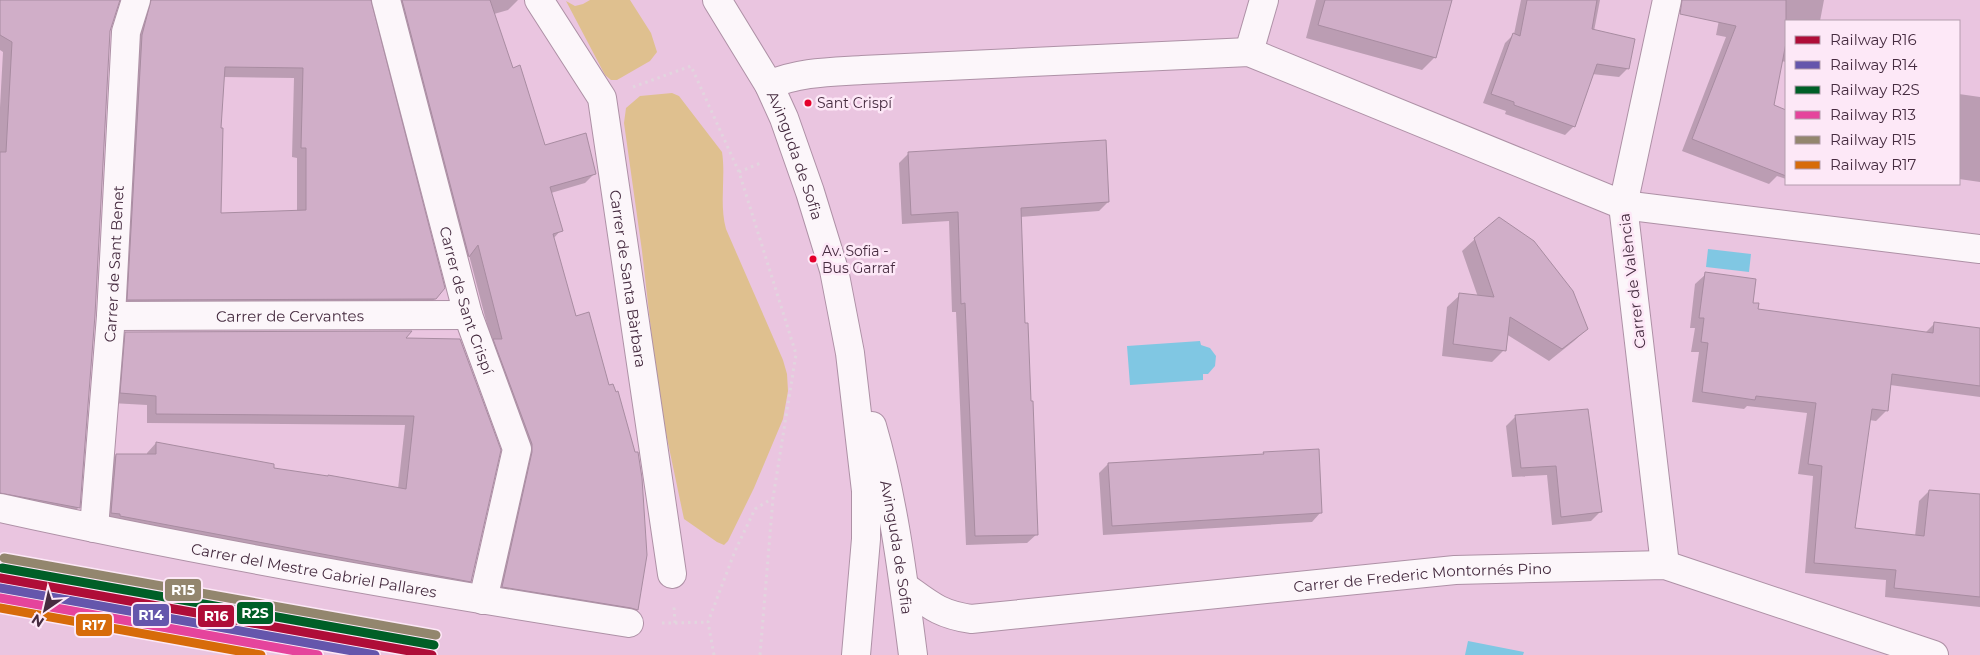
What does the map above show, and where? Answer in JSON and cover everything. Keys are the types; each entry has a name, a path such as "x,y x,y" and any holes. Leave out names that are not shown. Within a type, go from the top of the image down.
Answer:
{"street":[{"name":"Carrer de Sant Benet","path":"94,528 111,316 126,32 136,0"},
{"name":"Carrer de Sant Crispí","path":"386,0 468,315 517,449 483,600"},
{"name":"Carrer de Santa Bàrbara","path":"539,0 602,98 672,574"},
{"name":"Avinguda de Sofia","path":"717,0 769,85 784,118 826,240 834,270 850,353 866,492 866,539 856,655"},
{"path":"1249,52 1264,0"},
{"name":"Carrer de València","path":"1665,565 1623,205 1668,0"},
{"path":"769,85 802,74 1249,52 1623,205 1980,249"},
{"name":"Carrer de Cervantes","path":"111,316 468,315"},
{"name":"Avinguda de Sofia","path":"850,353 885,470 913,655"},
{"name":"Carrer del Mestre Gabriel Pallares","path":"0,508 94,528 483,600 629,622"},
{"name":"Carrer de Frederic Montornés Pino","path":"904,587 939,611 954,616 972,618 1455,570 1665,565 1934,655"}],"path":[{"path":"602,98 691,66 739,172 796,354 773,498 760,655"},
{"path":"714,655 708,622 735,551 755,509 773,498"},
{"path":"672,574 675,623"},
{"path":"629,622 708,622"}],"shaded area":[{"path":"590,0 630,0 651,33 657,52 650,61 617,80 611,80 605,75 566,1 575,6"},
{"path":"672,93 679,96 722,152 723,210 726,229 783,360 787,374 788,391 783,419 754,488 728,541 724,545 684,519 659,400 642,251 624,123 626,108 640,96"}],"water":[{"path":"1708,249 1751,254 1749,272 1706,267"},
{"path":"1200,341 1201,345 1210,348 1216,356 1215,366 1208,374 1203,374 1203,380 1130,385 1127,346"},
{"path":"1468,641 1524,652 1523,655 1465,655"}],"building":[{"path":"0,0 120,0 110,31 95,315 80,508 0,493 0,152 6,152 12,42 0,35"},
{"path":"151,0 371,0 445,288 436,299 127,300 142,35","holes":["225,67 303,68 301,148 306,148 306,210 221,213 223,128 221,128"]},
{"path":"402,0 490,0 513,68 520,65 545,145 586,133 596,174 550,187 563,231 553,234 576,316 589,312 609,385 613,384 616,392 618,391 635,452 638,452 642,478 647,555 638,610 502,587 532,452 532,444 493,339 502,339 478,245 469,257"},
{"path":"1325,0 1452,0 1436,58 1318,25"},
{"path":"1527,0 1597,0 1592,29 1635,39 1629,69 1597,64 1575,127 1514,105 1514,102 1491,94 1513,33 1520,36"},
{"path":"1682,0 1786,0 1785,48 1774,105 1785,110 1785,176 1692,139 1736,26 1680,14"},
{"path":"1106,140 1109,202 1021,208 1025,323 1028,323 1031,401 1033,401 1038,535 975,536 965,303 961,304 958,212 911,215 908,152"},
{"path":"1499,217 1534,241 1573,291 1588,329 1562,349 1510,317 1506,351 1453,344 1459,293 1494,297 1474,238"},
{"path":"1705,272 1756,279 1753,303 1759,303 1758,309 1933,333 1934,322 1980,328 1980,386 1892,374 1888,411 1872,409 1855,528 1924,536 1929,490 1980,494 1980,597 1894,588 1896,570 1814,563 1822,466 1808,464 1816,403 1756,396 1755,400 1702,392 1708,343 1701,342 1704,318 1699,318"},
{"path":"412,331 406,338 460,339 501,450 471,582 111,513 116,454 156,454 156,442 274,464 274,468 328,475 406,489 414,416 156,414 156,396 120,393 125,332"},
{"path":"1588,409 1602,512 1561,517 1556,466 1521,468 1515,415"},
{"path":"1319,449 1322,513 1112,526 1108,463"}],"rail line":[{"name":"R15","path":"4,558 436,635"},
{"name":"R2S","path":"2,568 434,645"},
{"name":"R16","path":"0,578 432,655"},
{"name":"R14","path":"0,588 375,655"},
{"name":"R13","path":"0,598 318,655"},
{"name":"R17","path":"0,608 261,655"}],"place":[{"name":"Sant Crispí","path":"808,103"},
{"name":"Av. Sofia - Bus Garraf","path":"813,259"}]}
